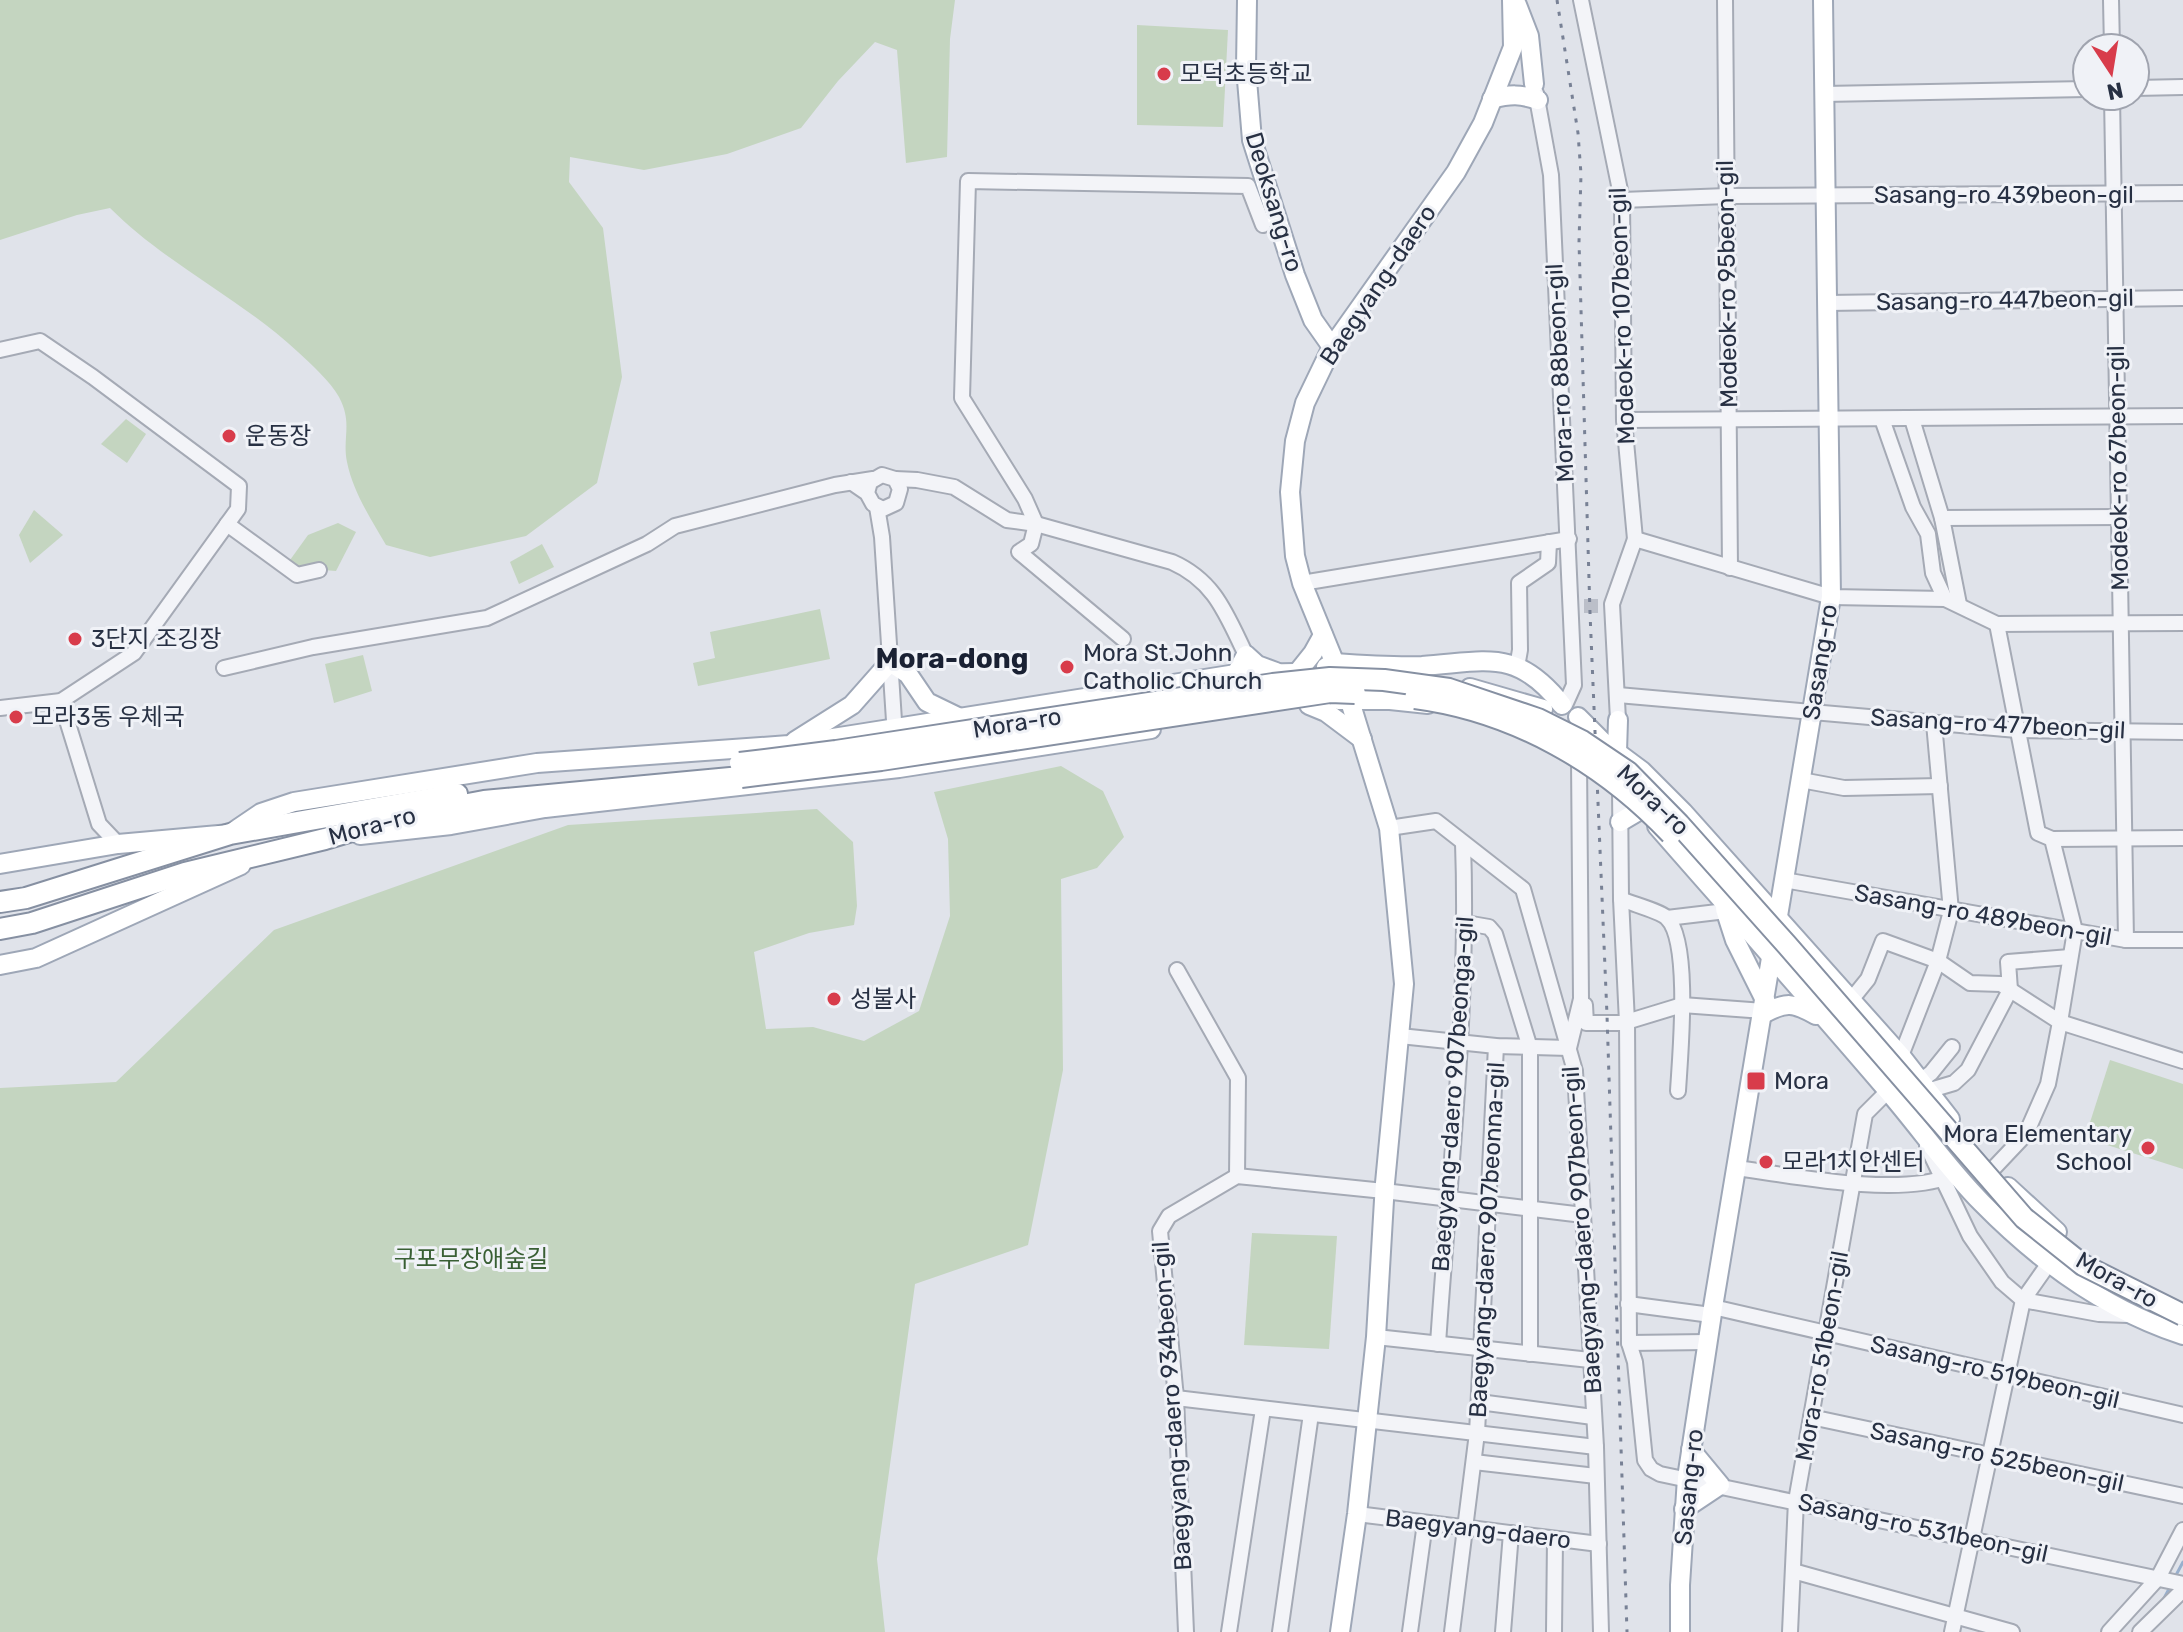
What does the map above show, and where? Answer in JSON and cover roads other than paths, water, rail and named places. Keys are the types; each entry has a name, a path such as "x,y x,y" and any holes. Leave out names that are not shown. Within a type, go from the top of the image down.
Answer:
{"highway":[{"name":"Mora-ro","path":"0,929 32,923 185,873 325,839 399,817 484,801 740,770 836,751 1273,684 1330,678 1384,680 1449,689 1513,709 1582,741 1628,772 1787,945 2024,1218 2083,1265 2183,1315"},
{"name":"Mora-ro","path":"0,902 26,898 230,834 429,797 881,760 1330,692 1441,701 1533,732 1602,772 1668,831 2018,1228 2076,1274 2168,1323 2183,1327"}],"main road":[{"name":"Deoksang-ro","path":"1247,0 1248,109 1258,165 1313,320 1332,347"},
{"name":"Baegyang-daero","path":"1340,1632 1368,1420 1384,1191 1404,984 1389,828 1349,698 1330,669 1323,635 1302,583 1292,532 1290,492 1295,441 1305,403 1332,347 1456,172 1492,99 1513,47 1514,0"},
{"path":"1492,99 1508,94 1536,92 1529,36 1514,0"},
{"name":"Sasang-ro","path":"1680,1632 1684,1509 1691,1450 1831,597 1823,0"},
{"path":"1236,674 1246,655 1257,665 1289,674 1313,653 1323,635"},
{"name":"Mora-ro","path":"230,834 261,813 294,802 537,763 789,745 1236,674 1289,674 1489,660 1517,667 1545,684 1600,738 1668,796 1901,1056 1992,1170 2042,1220 2098,1264 2183,1305"},
{"path":"789,745 852,705 890,662 908,674 927,702 961,718"},
{"name":"Mora-ro","path":"1330,669 1425,676 1543,709"},
{"path":"1189,683 1185,686 1183,703 1190,712 1207,720"},
{"path":"325,839 451,825 545,808 899,768 1349,698 1454,708 1508,722 1536,737 1547,749 1573,754 1581,729 1569,709 1550,705 1543,709 1535,722 1536,737"},
{"path":"1309,705 1326,712 1362,739"},
{"path":"1600,738 1618,720"},
{"path":"1617,752 1618,720"},
{"name":"Mora-ro","path":"1573,754 1642,809 1919,1128 1949,1176 2048,1263 2128,1315 2183,1335"},
{"path":"1620,822 1642,809"},
{"path":"0,864 118,844 230,834"},
{"path":"0,965 36,958 270,852"},
{"path":"1762,900 1783,887"},
{"path":"1722,904 1764,1009 1798,1005 1825,1021"},
{"path":"1684,1509 1720,1485 1691,1450"}],"street":[{"name":"Modeok-ro 107beon-gil","path":"1581,0 1622,200 1624,420 1635,539"},
{"name":"Modeok-ro 95beon-gil","path":"1725,0 1730,568"},
{"path":"2111,0 2112,32"},
{"name":"Mora-ro 88beon-gil","path":"1513,47 1529,67 1551,175 1569,539 1577,606 1574,685 1569,709"},
{"path":"2151,88 2183,87"},
{"path":"1824,94 2071,89"},
{"name":"Modeok-ro 67beon-gil","path":"2112,112 2126,940"},
{"name":"Deoksang-ro","path":"1036,524 1025,499 962,398 968,181 1248,186 1263,225"},
{"name":"Sasang-ro 439beon-gil","path":"1622,200 1727,196 2183,193"},
{"name":"Sasang-ro 447beon-gil","path":"1827,303 2183,298"},
{"path":"0,350 40,341 239,486 238,509 134,653 61,701 0,708"},
{"path":"1624,420 2183,416"},
{"path":"1882,419 1913,507 1928,534 1933,573 1952,602"},
{"path":"1912,419 1942,518 1952,602"},
{"path":"224,668 308,648 487,618 647,544 675,526 851,482 870,486 885,475 898,486 954,487 1007,520 1036,524 1172,562 1192,571 1219,600 1246,655"},
{"path":"870,486 870,501 883,507 898,500 898,486"},
{"path":"883,507 882,537 899,768"},
{"path":"1942,518 2119,517"},
{"path":"227,524 297,575 319,570"},
{"path":"1036,524 1031,544 1019,552 1123,639"},
{"path":"1302,583 1569,539"},
{"path":"1618,720 1607,605 1635,539 1831,597 1952,602 1997,624 2183,623"},
{"path":"1517,667 1520,650 1519,583 1548,563 1549,542"},
{"path":"1997,624 2038,833 2052,839 2183,838"},
{"name":"Sasang-ro 477beon-gil","path":"1618,695 2017,730 2183,732"},
{"path":"61,701 99,824 118,844"},
{"path":"1901,1056 1938,961 1951,911 1934,723"},
{"name":"Mora-ro","path":"1569,1048 1581,999 1573,754"},
{"path":"1801,780 1844,788 1940,786"},
{"name":"Sasang-ro 531beon-gil","path":"1620,789 1627,1022 1629,1343 1635,1362 1645,1460 1651,1469 1660,1474 2174,1583"},
{"name":"Baegyang-daero 907beon-gil","path":"1389,828 1436,821 1523,889 1569,1048 1575,1071 1596,1447 1601,1632"},
{"path":"86,850 99,824"},
{"path":"1992,1170 2026,1134 2048,1084 2060,1022 2075,931 2052,839"},
{"name":"Baegyang-daero 907beonga-gil","path":"1438,1344 1461,1043 1466,923 1463,843"},
{"name":"Sasang-ro 489beon-gil","path":"1783,887 2126,940 2183,940"},
{"path":"1621,899 1667,918 1722,904"},
{"path":"1667,918 1679,940 1682,1005 1678,1091"},
{"path":"1466,923 1489,927 1495,934 1530,1048 1530,1354"},
{"path":"1851,1000 1868,979 1883,941 1938,961 1970,983 2001,984 2060,1022 2183,1061"},
{"path":"1924,1086 1954,1083 1968,1070 2010,990 2008,962 2070,957"},
{"path":"1177,970 1238,1078 1237,1176 1583,1215"},
{"path":"1581,999 1586,1006 1586,1023 1627,1022 1682,1005 1764,1009"},
{"path":"1400,1036 1496,1046 1569,1048"},
{"name":"Baegyang-daero 907beonna-gil","path":"1452,1632 1477,1433 1496,1046"},
{"path":"1924,1086 1952,1047"},
{"name":"Mora-ro 51beon-gil","path":"1790,1632 1796,1501 1865,1114 1888,1091"},
{"path":"1737,1168 1853,1184 1934,1183 1949,1176 1970,1236 2002,1282 2023,1300 2099,1314 2128,1315"},
{"name":"Baegyang-daero 934beon-gil","path":"1186,1632 1176,1398 1160,1231 1169,1216 1237,1176"},
{"path":"1953,1624 2023,1300 2066,1240"},
{"path":"1628,1304 1712,1311"},
{"name":"Sasang-ro 519beon-gil","path":"1712,1311 1826,1333 2183,1415"},
{"path":"1376,1337 1590,1360"},
{"path":"1629,1343 1707,1342"},
{"path":"1176,1398 1596,1447"},
{"path":"1479,1402 1593,1417"},
{"path":"1229,1632 1263,1409"},
{"path":"1280,1632 1311,1414"},
{"name":"Sasang-ro 525beon-gil","path":"1811,1417 2183,1496"},
{"path":"1474,1462 1596,1476"},
{"name":"Baegyang-daero","path":"1357,1514 1599,1544"},
{"path":"1410,1632 1425,1523"},
{"path":"2140,1632 2174,1583 2183,1530"},
{"path":"1503,1632 1511,1533"},
{"path":"1554,1632 1555,1539"},
{"path":"1793,1571 1953,1624 2012,1632"},
{"path":"2109,1632 2174,1583"}],"waterway":[{"path":"2175,1577 2183,1562"},
{"path":"2162,1602 2170,1587"}],"tunnel":[{"path":"1584,606 1602,606"}],"railway":[{"path":"1557,0 1578,133 1581,174 1579,242 1590,613 1607,1015 1627,1632"}],"place":[{"name":"모덕초등학교","path":"1164,74"},
{"name":"운동장","path":"229,436"},
{"name":"3단지 조깅장","path":"75,639"},
{"name":"Mora St.John Catholic Church","path":"1067,667"},
{"name":"모라3동 우체국","path":"16,717"},
{"name":"성불사","path":"834,999"},
{"name":"Mora","path":"1756,1081"},
{"name":"Mora Elementary School","path":"2148,1148"},
{"name":"모라1치안센터","path":"1766,1162"}],"district":[{"name":"Mora-dong","path":"952,658"}],"park label":[{"name":"구포무장애숲길","path":"471,1259"}]}
